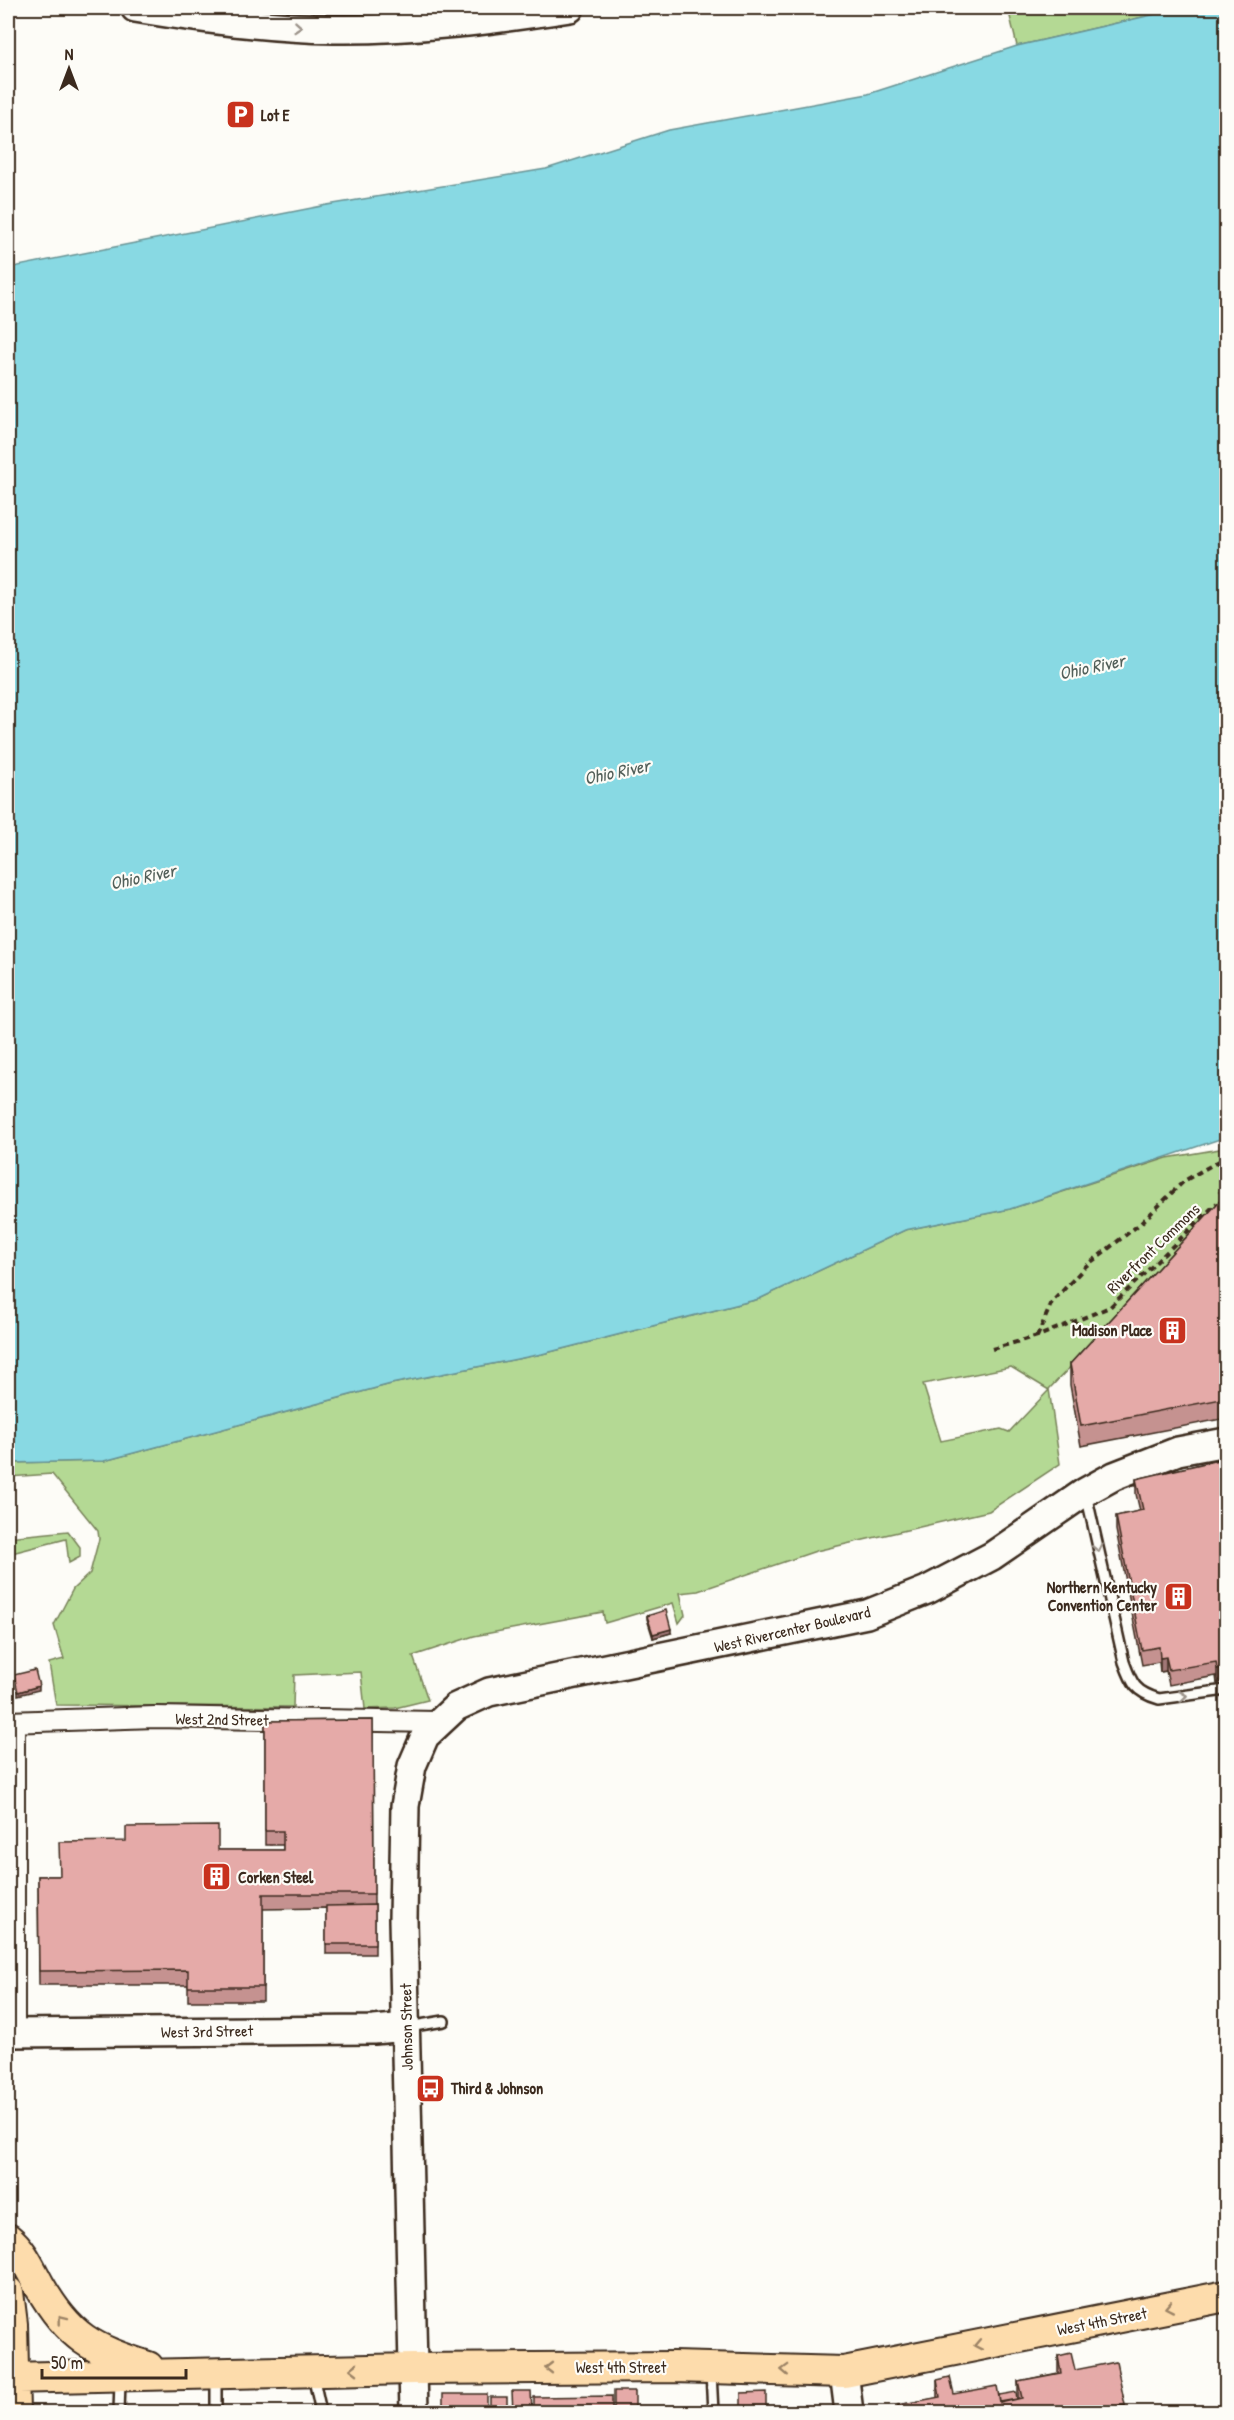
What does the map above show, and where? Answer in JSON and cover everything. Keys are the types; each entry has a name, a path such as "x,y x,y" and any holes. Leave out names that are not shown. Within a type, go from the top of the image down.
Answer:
{"main road":[{"path":"8,2239 18,2247 50,2304 67,2326 97,2350 167,2374"},
{"path":"8,2292 12,2324 10,2378 14,2412"},
{"name":"West 4th Street","path":"10,2378 413,2368 711,2368 844,2372 1227,2296"}],"street":[{"path":"135,8 213,21 334,29 441,25 570,8"},
{"name":"West Rivercenter Boulevard","path":"437,1722 456,1707 489,1692 867,1614 927,1590 992,1556 1085,1492 1114,1476 1178,1451 1227,1442"},
{"name":"West 2nd Street","path":"11,1723 155,1717 437,1722"},
{"name":"Johnson Street","path":"414,2412 405,2027 405,1806 412,1766 425,1736 437,1722"},
{"path":"11,1723 11,2032"},
{"name":"West 3rd Street","path":"11,2032 374,2030 405,2027"},
{"path":"844,2372 849,2412"}],"lane":[{"path":"1085,1492 1124,1662 1133,1686 1148,1696 1159,1699 1227,1690"},
{"path":"405,2027 444,2021"},
{"path":"711,2368 712,2412"},
{"path":"312,2370 321,2412"},
{"path":"216,2372 216,2412"},
{"path":"118,2412 120,2375"}],"path":[{"path":"1037,1337 1052,1302 1086,1266 1141,1223 1184,1181 1227,1156"},
{"name":"Riverfront Commons","path":"992,1349 1037,1337 1110,1307 1218,1203"}],"green space":[{"path":"1008,8 1182,8 1017,46"},
{"path":"1226,1148 1226,1190 1218,1192 1226,1193 1226,1205 1049,1389 1060,1464 989,1511 816,1551 698,1591 680,1593 685,1615 679,1623 673,1603 605,1623 603,1612 474,1636 413,1656 428,1700 395,1708 365,1709 361,1672 294,1675 293,1707 56,1705 49,1663 64,1659 54,1625 73,1589 90,1573 99,1539 98,1531 52,1474 8,1477 8,1463 104,1461 391,1384 542,1354 759,1299 905,1230 1010,1209 1167,1158","holes":["1011,1367 1049,1390 1009,1432 1001,1429 941,1441 923,1384"]},
{"path":"68,1531 80,1547 80,1557 69,1563 66,1539 8,1554 8,1537"}],"water":[{"name":"Ohio River","path":"1182,8 1226,8 1226,1137 1010,1209 905,1230 759,1299 542,1354 391,1384 104,1461 8,1463 8,268 327,205 546,169 669,130 868,94 1017,46"}],"building":[{"name":"Madison Place","path":"1227,1193 1227,1398 1081,1426 1070,1364"},
{"name":"Northern Kentucky Convention Center","path":"1227,1451 1227,1667 1217,1669 1216,1662 1169,1670 1166,1657 1160,1658 1159,1647 1142,1650 1116,1516 1143,1510 1136,1479 1223,1459 1222,1452"},
{"path":"666,1610 671,1629 653,1634 647,1616"},
{"path":"35,1670 39,1686 18,1692 14,1675"},
{"name":"Corken Steel","path":"373,1720 374,1894 263,1894 263,1987 188,1987 188,1970 39,1971 38,1876 60,1876 59,1842 126,1841 126,1827 218,1826 218,1850 283,1850 283,1831 265,1831 265,1721"},
{"path":"375,1905 375,1944 326,1944 326,1906"},
{"path":"1071,2353 1075,2370 1116,2362 1125,2405 1089,2412 1025,2412 1023,2407 1002,2412 899,2412 898,2405 940,2397 937,2380 950,2377 954,2394 997,2386 1000,2403 1022,2398 1018,2381 1061,2373 1058,2356"},
{"path":"512,2391 531,2391 532,2412 513,2412"},
{"path":"614,2391 635,2391 635,2412 614,2412"},
{"path":"766,2392 766,2412 741,2412 741,2393"},
{"path":"1016,2392 1017,2399 1000,2402 999,2395"},
{"path":"443,2394 487,2394 487,2412 443,2412"},
{"path":"612,2396 612,2412 534,2412 534,2397"},
{"path":"490,2397 507,2397 507,2412 490,2412"}],"place":[{"name":"Lot E","path":"240,115"},
{"name":"Madison Place","path":"1173,1330"},
{"name":"Northern Kentucky Convention Center","path":"1178,1596"},
{"name":"Corken Steel","path":"217,1877"},
{"name":"Third & Johnson","path":"430,2088"}]}
